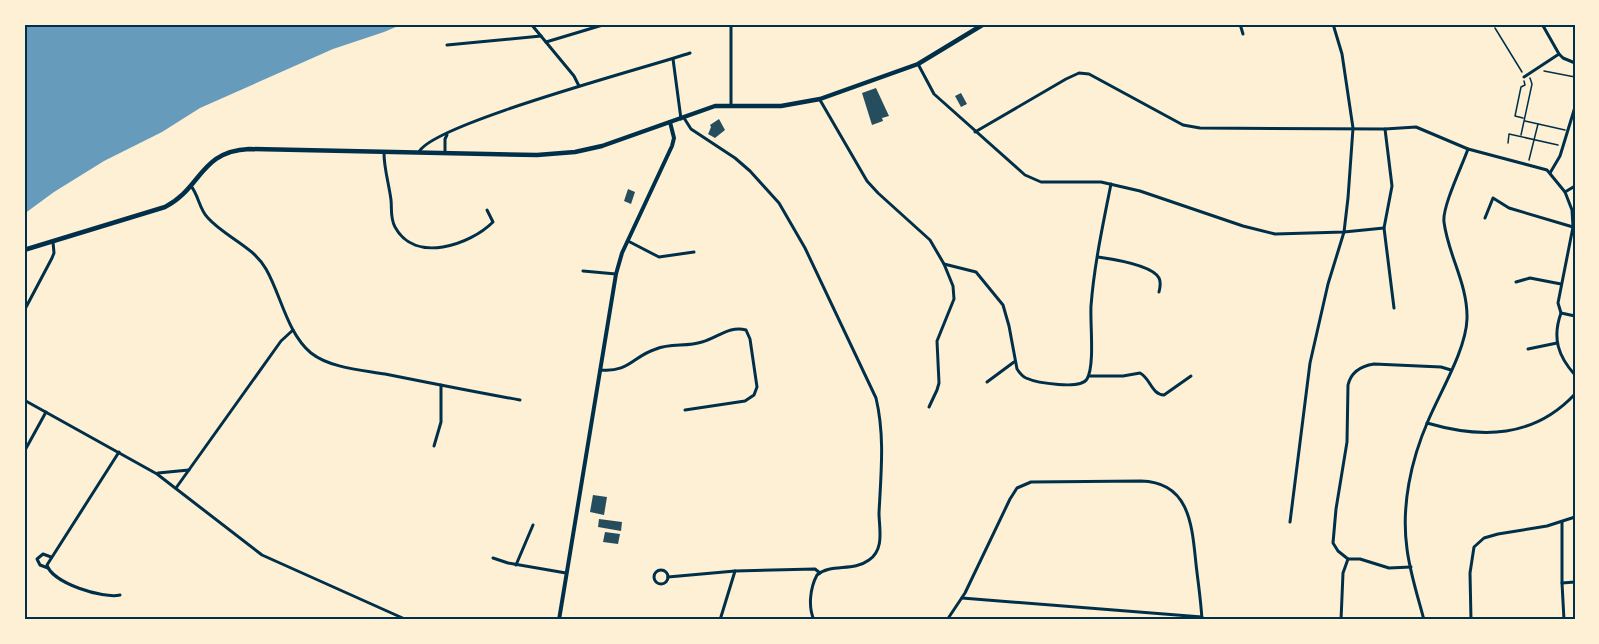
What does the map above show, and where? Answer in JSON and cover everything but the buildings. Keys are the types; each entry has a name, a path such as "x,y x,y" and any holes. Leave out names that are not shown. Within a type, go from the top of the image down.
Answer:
{"main road":[{"path":"24,250 165,207 178,199 202,171 222,154 239,150 537,155 576,152 602,146 710,108 731,105 781,106 820,99 918,64 984,24"}],"street":[{"path":"531,24 574,76 579,86"},
{"path":"546,42 606,24"},
{"path":"731,105 731,24 736,24"},
{"path":"1240,24 1243,34"},
{"path":"1290,522 1310,363 1328,284 1344,232 1348,198 1353,128 1342,54 1333,24"},
{"path":"1542,24 1559,54 1575,63"},
{"path":"447,45 541,36"},
{"path":"418,154 425,144 529,101 690,53"},
{"path":"1525,77 1559,54"},
{"path":"673,58 683,118 691,129 735,158 750,171 774,197 792,222 876,398 880,415 883,456 879,543 873,557 864,563 849,568 828,569 820,573 815,580 811,598 811,612 814,620"},
{"path":"918,64 934,94 1029,178 1041,182 1111,184 1275,234 1384,228"},
{"path":"975,132 1066,79 1083,72 1184,125 1200,128 1385,129 1416,127 1468,149 1547,170 1565,192 1572,210 1573,227 1558,303 1561,313 1556,327 1557,343 1567,366 1575,375"},
{"path":"820,99 867,180 878,193 930,240 953,286 954,299 937,341 938,390 928,407"},
{"path":"1550,173 1564,146 1575,107"},
{"path":"559,620 616,274 627,241 672,146 674,138 670,122"},
{"path":"1385,129 1392,186 1384,228 1394,308"},
{"path":"445,154 447,135"},
{"path":"1424,620 1407,549 1405,518 1412,467 1427,423 1451,370 1467,321 1466,297 1444,221 1446,208 1468,149"},
{"path":"384,153 393,223 407,241 422,247 454,245 473,237 493,222 487,210"},
{"path":"944,264 976,272 1003,305 1009,326 1014,362 1021,374 1044,383 1083,384 1089,376 1091,305 1111,184"},
{"path":"190,185 195,191 204,215 253,254 265,268 293,330 309,351 327,362 520,400"},
{"path":"1565,192 1575,186"},
{"path":"1485,218 1493,198 1509,208 1573,227"},
{"path":"24,311 52,258 53,241"},
{"path":"627,241 659,257 694,252"},
{"path":"1098,257 1127,262 1155,273 1160,281 1159,292"},
{"path":"583,272 616,274"},
{"path":"1516,282 1530,278 1561,284"},
{"path":"1561,313 1575,316"},
{"path":"600,370 621,369 657,348 691,345 705,342 732,329 746,330 750,339 757,387 754,395 746,401 685,410"},
{"path":"176,488 281,341 293,330"},
{"path":"1527,349 1557,343"},
{"path":"987,382 1014,362"},
{"path":"1411,567 1389,568 1360,559 1348,559 1335,547 1332,539 1347,442 1349,379 1355,371 1374,364 1441,367 1451,370"},
{"path":"1089,376 1123,376 1135,373 1144,375 1156,392 1164,395 1191,376"},
{"path":"434,446 441,422 441,385"},
{"path":"1427,423 1462,431 1520,429 1539,423 1553,415 1575,394"},
{"path":"24,400 120,451 157,474 262,555 407,620"},
{"path":"24,452 46,412"},
{"path":"48,568 51,557 120,451"},
{"path":"157,474 189,470"},
{"path":"947,620 962,598 1005,508 1017,489 1030,482 1151,481 1160,483 1175,493 1186,508 1193,532 1202,618 962,598"},
{"path":"1471,620 1470,573 1474,547 1484,538 1562,522 1575,517"},
{"path":"1562,522 1564,620"},
{"path":"516,565 533,525"},
{"path":"51,557 43,554 37,559 40,565 48,568 61,579 105,596 120,595"},
{"path":"492,558 516,565 566,573"},
{"path":"1341,620 1344,573 1348,559"},
{"path":"660,569 667,572 668,577 666,582 660,584 655,582 653,577 654,573 660,569"},
{"path":"668,577 735,571 815,569 820,573"},
{"path":"720,620 735,571"},
{"path":"1562,583 1575,582"}],"path":[{"path":"1494,24 1525,77 1515,116 1568,131"},
{"path":"1537,69 1575,77"},
{"path":"1521,136 1532,84 1529,74"},
{"path":"1528,164 1538,123"},
{"path":"1508,143 1509,134 1564,146"}],"water":[{"path":"24,24 403,24 333,49 200,108 162,132 104,161 24,214"}]}
